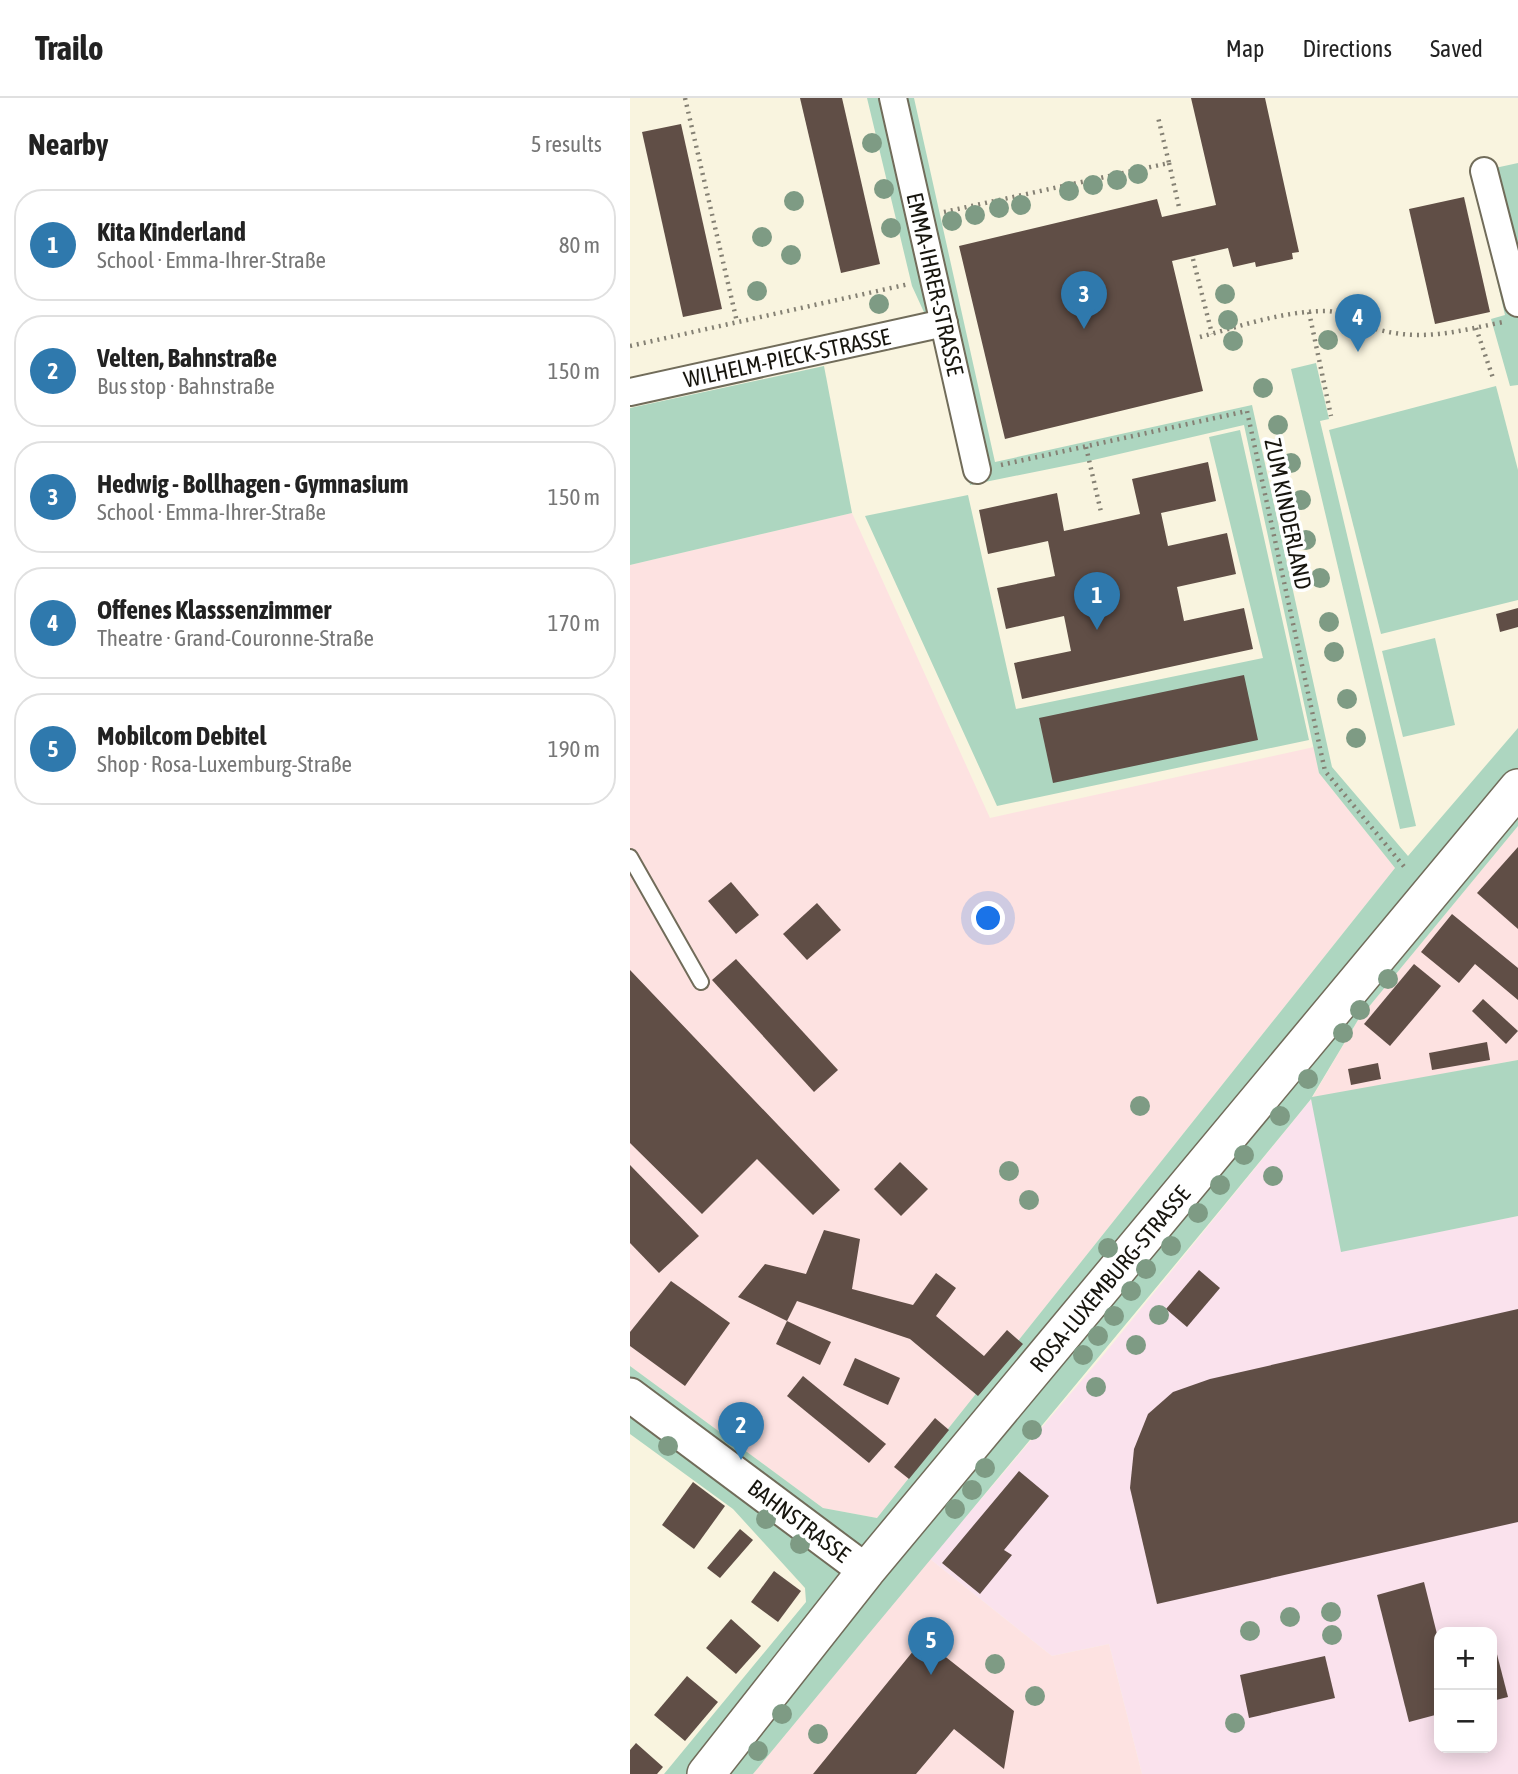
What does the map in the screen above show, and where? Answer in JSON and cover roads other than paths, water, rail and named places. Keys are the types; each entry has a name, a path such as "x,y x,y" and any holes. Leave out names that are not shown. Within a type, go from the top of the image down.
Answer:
{"main road":[{"name":"ROSA-LUXEMBURG-STRASSE","path":"706,1774 866,1571 1518,788"}],"street":[{"name":"EMMA-IHRER-STRASSE","path":"892,98 977,470"},
{"path":"1484,171 1512,313"},
{"name":"WILHELM-PIECK-STRASSE","path":"630,391 944,323"},
{"name":"BAHNSTRASSE","path":"630,1395 866,1571"}],"lane":[{"path":"630,857 701,982"}],"place":[{"name":"Hedwig - Bollhagen - Gymnasium","path":"1084,329"},
{"name":"Offenes Klasssenzimmer","path":"1358,352"},
{"name":"Kita Kinderland","path":"1097,630"},
{"name":"Velten, Bahnstraße","path":"741,1460"},
{"name":"Mobilcom Debitel","path":"931,1675"}]}
